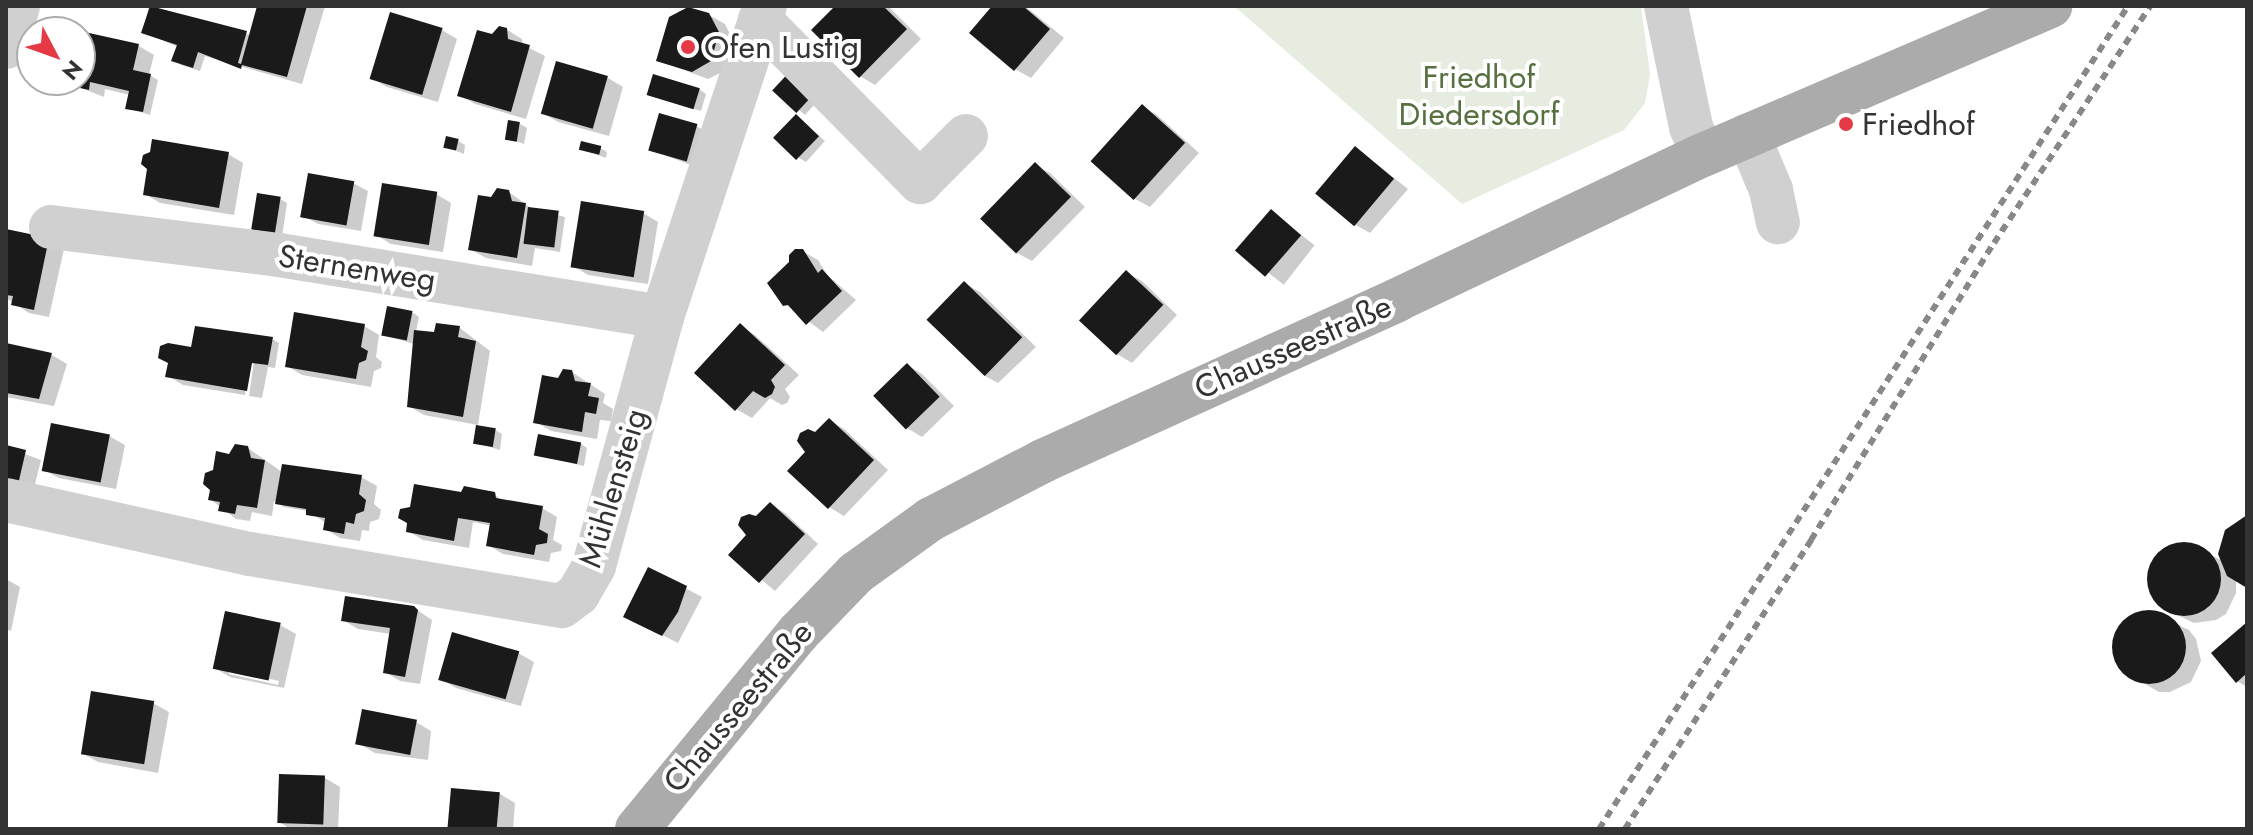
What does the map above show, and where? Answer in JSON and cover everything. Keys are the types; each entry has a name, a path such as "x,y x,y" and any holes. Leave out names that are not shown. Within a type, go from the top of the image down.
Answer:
{"main road":[{"name":"Chausseestraße","path":"637,829 798,633 856,573 931,519 1045,460 1397,300 1703,155 2034,13"}],"street":[{"path":"6,47 18,6"},
{"path":"1666,6 1691,127 1703,155"},
{"path":"762,13 920,182 966,136"},
{"name":"Mühlensteig","path":"6,500 250,554 562,606 578,594 594,566 662,317 762,13"},
{"path":"1748,135 1771,190 1778,222"},
{"name":"Sternenweg","path":"51,227 279,255 662,317"}],"green space":[{"name":"Friedhof Diedersdorf","path":"1234,6 1641,6 1650,75 1645,103 1624,130 1462,204"}],"building":[{"path":"150,6 247,31 238,63 241,64 257,6 307,6 287,77 242,65 241,69 198,52 193,68 171,61 177,45 141,33"},
{"path":"835,6 883,6 907,29 859,78 811,30"},
{"path":"992,6 1023,6 1050,29 1014,71 969,33"},
{"name":"Ofen Lustig","path":"688,7 709,13 719,32 711,61 692,72 656,61 669,17"},
{"path":"390,12 443,28 422,95 370,79"},
{"path":"499,26 507,28 508,39 530,45 511,112 457,96 477,30 492,34"},
{"path":"96,35 139,44 133,70 151,74 143,112 125,109 129,91 96,83"},
{"path":"556,61 608,76 593,129 541,114"},
{"path":"794,67 818,90 796,113 772,90"},
{"path":"653,74 700,88 693,109 647,95"},
{"path":"1142,104 1185,143 1134,200 1090,161"},
{"path":"659,113 697,124 687,162 648,150"},
{"path":"796,114 819,136 796,160 773,138"},
{"path":"508,120 520,122 517,142 505,140"},
{"path":"446,136 459,139 456,151 443,148"},
{"path":"152,139 229,152 219,208 143,195 147,169 141,164 143,155 150,152"},
{"path":"581,141 601,146 599,155 579,150"},
{"path":"1355,146 1394,179 1354,226 1315,193"},
{"path":"1035,162 1071,197 1016,254 980,219"},
{"path":"308,173 354,181 346,225 300,217"},
{"path":"382,183 437,192 429,245 374,236"},
{"path":"497,188 509,190 512,201 526,203 517,258 468,250 478,195 491,197"},
{"path":"257,193 281,197 275,233 251,230"},
{"path":"581,201 644,211 634,277 571,267"},
{"path":"528,207 559,211 554,248 523,244"},
{"path":"1271,209 1301,235 1265,277 1235,251"},
{"path":"6,229 49,238 34,310 11,305 13,296 6,295"},
{"path":"795,249 803,249 818,273 822,269 842,291 806,325 788,305 783,306 767,283 789,262 789,255"},
{"path":"1126,270 1163,305 1116,355 1079,320"},
{"path":"964,281 1022,337 985,376 926,320"},
{"path":"387,306 413,311 407,340 381,335"},
{"path":"294,312 365,324 361,347 368,351 366,360 359,363 356,379 285,367"},
{"path":"436,323 460,326 458,337 476,341 463,417 407,407 414,330 434,332"},
{"path":"740,323 785,365 771,380 775,387 772,394 765,398 753,391 735,411 694,373"},
{"path":"195,326 273,337 268,365 252,363 247,391 165,377 168,363 158,358 160,346 168,343 191,347"},
{"path":"6,343 52,353 39,399 6,393"},
{"path":"907,363 940,397 906,429 873,396"},
{"path":"563,369 572,370 575,381 591,383 588,396 599,398 596,414 585,412 582,432 533,423 542,375 558,378"},
{"path":"829,418 874,460 828,509 787,471 805,452 797,441 800,433 808,429 815,432"},
{"path":"51,423 110,434 101,483 42,471"},
{"path":"476,425 496,428 493,447 473,444"},
{"path":"538,434 581,442 577,464 534,456"},
{"path":"235,444 248,446 251,458 265,460 257,508 237,505 235,514 218,511 220,502 208,500 210,490 203,484 205,473 213,470 216,451 229,454"},
{"path":"6,445 26,450 17,489 6,486"},
{"path":"282,464 362,475 359,494 366,500 364,511 356,514 354,524 346,522 344,534 323,530 325,518 306,515 306,509 275,504"},
{"path":"414,484 461,492 464,486 495,492 496,498 543,506 539,529 548,534 547,543 536,545 534,555 486,546 490,523 458,518 454,541 406,532 407,523 398,518 400,509 410,507"},
{"path":"770,502 805,534 759,583 728,555 746,535 738,525 741,517 749,514 756,516"},
{"path":"2247,515 2247,588 2227,576 2218,554 2225,530"},
{"path":"2177,542 2191,542 2205,548 2215,558 2221,579 2215,600 2205,610 2191,616 2177,616 2163,610 2153,600 2147,586 2147,572 2153,558 2163,548"},
{"path":"648,567 687,586 678,612 662,636 623,617"},
{"path":"345,596 414,606 418,610 405,677 383,673 390,628 341,621"},
{"path":"2142,610 2156,610 2170,616 2180,626 2186,647 2180,668 2170,678 2156,684 2142,684 2128,678 2118,668 2112,654 2112,640 2118,626 2128,616"},
{"path":"225,611 281,623 268,681 213,669"},
{"path":"2247,622 2247,673 2236,683 2211,653"},
{"path":"452,632 519,651 506,699 438,680"},
{"path":"91,691 154,701 144,764 81,754"},
{"path":"362,709 417,720 410,755 355,744"},
{"path":"279,774 325,776 323,825 277,823"},
{"path":"451,788 500,792 497,829 447,829"}],"railway":[{"path":"1599,829 2128,6"},
{"path":"1625,829 1811,540 1994,243 2150,6"}],"place":[{"name":"Ofen Lustig","path":"688,47"},
{"name":"Friedhof","path":"1846,124"}]}
